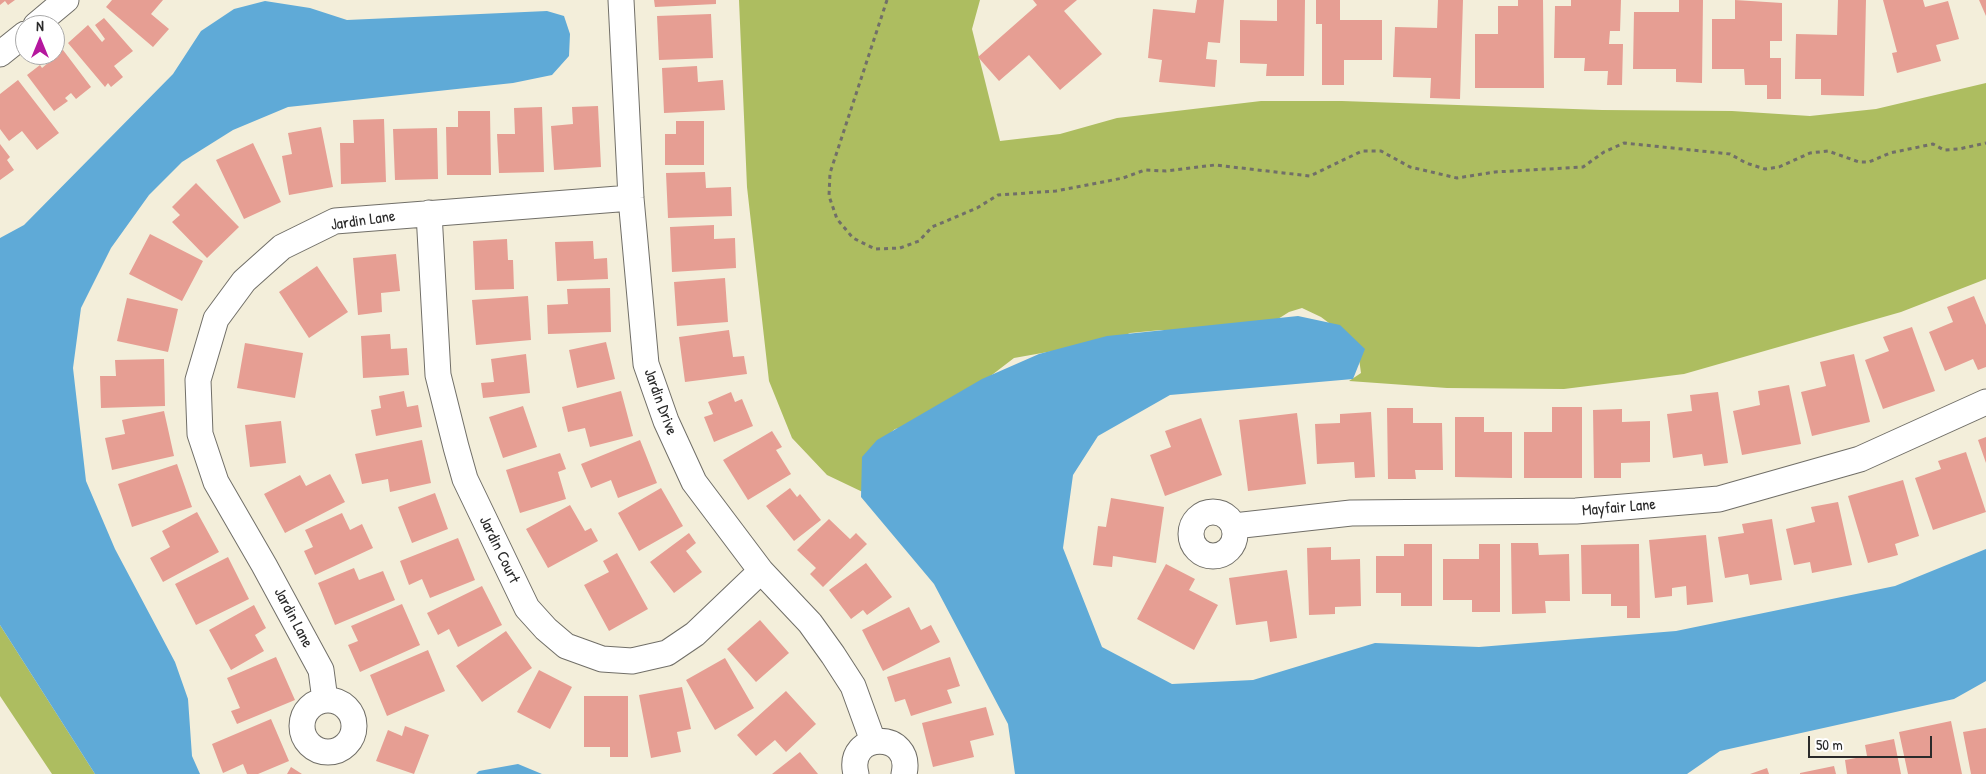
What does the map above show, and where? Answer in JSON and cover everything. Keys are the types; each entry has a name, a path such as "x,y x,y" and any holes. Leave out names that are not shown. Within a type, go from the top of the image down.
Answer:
{"street":[{"path":"48,15 66,0"},
{"name":"Jardin Drive","path":"621,0 631,198 646,364 657,396 694,482 762,571 810,623 853,686 874,741"},
{"path":"0,54 15,42"},
{"name":"Jardin Lane","path":"325,700 321,670 264,564 216,482 200,434 198,380 216,319 244,281 282,247 335,221 631,198"},
{"name":"Jardin Court","path":"429,213 438,375 465,479 527,608 546,629 566,646 602,660 632,661 667,653 695,634 762,571"},
{"name":"Mayfair Lane","path":"1234,526 1351,513 1576,512 1719,499 1860,460 1986,402"},
{"path":"856,774 856,756 860,750 874,741 889,742 896,746 904,760 904,774"}],"path":[{"path":"887,0 830,173 829,196 837,219 853,238 875,248 900,248 919,241 932,226 977,208 998,195 1056,191 1123,178 1145,170 1166,171 1215,165 1310,176 1362,151 1381,151 1410,167 1457,178 1495,172 1582,167 1604,152 1624,143 1730,154 1746,163 1765,169 1779,167 1810,152 1828,151 1860,162 1869,162 1890,152 1933,144 1944,150 1959,150 1986,143"}],"green space":[{"path":"739,0 980,0 972,29 1000,141 1060,134 1117,118 1261,101 1342,101 1602,110 1732,111 1810,116 1876,109 1986,83 1986,279 1901,312 1684,374 1564,389 1447,388 1349,381 1361,373 1357,344 1321,317 1302,308 1289,312 1270,324 1188,334 1161,330 1130,333 1115,340 1014,358 958,401 913,425 895,429 880,442 871,496 827,475 792,438 769,381 747,187"},
{"path":"0,625 95,774 52,774 0,696"}],"water":[{"path":"265,1 310,8 347,20 547,11 564,16 570,34 569,56 552,75 513,83 288,107 233,130 182,162 149,195 111,248 81,308 73,368 86,481 115,549 175,662 188,699 192,756 200,774 95,774 0,625 0,238 24,225 173,74 201,31 234,9"},
{"path":"1298,316 1340,325 1365,349 1353,379 1170,395 1098,436 1073,475 1063,548 1102,647 1172,684 1253,680 1375,643 1479,647 1676,631 1895,586 1986,549 1986,681 1954,699 1720,751 1687,774 1015,774 1008,724 934,584 861,497 862,457 877,440 982,379 1039,354 1107,336"},
{"path":"518,764 542,774 476,774 479,771"}],"building":[{"path":"0,0 15,0 8,5 5,1 0,5"},
{"path":"112,0 163,0 151,14 169,29 153,47 106,7"},
{"path":"654,0 716,0 716,4 655,7"},
{"path":"1033,0 1077,0 1064,11 1102,54 1060,90 1029,55 999,81 978,57 1037,5"},
{"path":"1197,0 1224,0 1220,43 1208,42 1206,59 1217,60 1215,87 1159,82 1162,60 1148,58 1153,9 1195,13"},
{"path":"1277,0 1305,0 1304,76 1266,76 1267,64 1240,63 1240,20 1277,21"},
{"path":"1316,0 1340,0 1340,20 1382,20 1382,60 1344,60 1344,85 1322,85 1322,24 1316,24"},
{"path":"1438,0 1463,0 1460,99 1430,98 1431,78 1393,77 1395,27 1437,28"},
{"path":"1518,0 1543,0 1544,88 1475,88 1475,34 1498,34 1498,6 1518,6"},
{"path":"1571,0 1621,0 1620,31 1610,31 1609,44 1623,44 1622,85 1607,85 1608,71 1584,71 1585,58 1554,58 1555,6 1571,6"},
{"path":"1679,0 1703,0 1702,83 1676,82 1676,69 1633,69 1634,12 1679,12"},
{"path":"1735,0 1782,3 1782,41 1770,41 1770,58 1781,58 1781,99 1767,99 1767,85 1745,85 1744,69 1712,69 1712,19 1735,19"},
{"path":"1838,0 1866,0 1864,96 1821,95 1821,79 1795,79 1796,34 1837,35"},
{"path":"1883,0 1923,0 1925,7 1948,1 1959,39 1936,45 1941,61 1897,73 1892,53 1897,52"},
{"path":"1979,0 1986,0 1986,16"},
{"path":"711,14 713,58 659,60 657,16"},
{"path":"104,18 133,51 114,66 123,77 111,87 108,83 105,87 68,43 88,25 102,42 105,39 95,25"},
{"path":"65,53 91,87 76,99 71,93 65,98 68,101 54,111 27,75 40,65 42,68 46,65 65,65"},
{"path":"697,66 698,82 723,80 725,110 664,113 662,68"},
{"path":"18,80 59,133 37,150 22,131 9,141 0,129 0,94"},
{"path":"598,106 601,167 554,170 551,126 573,124 572,107"},
{"path":"542,107 544,172 499,173 497,134 515,134 514,108"},
{"path":"458,111 490,111 491,175 447,175 446,127 458,127"},
{"path":"384,119 386,182 341,184 340,143 354,143 353,120"},
{"path":"676,121 704,121 704,165 665,165 665,134 676,134"},
{"path":"321,127 333,187 289,195 282,156 292,154 288,133"},
{"path":"437,128 438,179 395,180 393,129"},
{"path":"253,143 281,202 244,219 216,160"},
{"path":"0,144 10,157 7,160 14,170 0,180"},
{"path":"705,172 706,188 731,187 732,216 668,218 666,173"},
{"path":"196,183 239,227 207,258 172,222 180,215 172,207"},
{"path":"714,225 714,239 735,238 736,268 672,272 670,227"},
{"path":"150,234 203,261 182,301 129,274"},
{"path":"507,239 508,260 513,260 514,289 475,290 473,241"},
{"path":"593,241 594,259 607,258 608,279 557,281 555,242"},
{"path":"396,254 400,291 381,293 382,312 358,315 353,258"},
{"path":"317,266 348,312 309,338 279,292"},
{"path":"725,278 728,322 677,326 674,282"},
{"path":"610,288 611,332 548,334 547,305 568,304 567,289"},
{"path":"528,296 531,340 476,345 472,300"},
{"path":"1974,296 1986,325 1986,367 1978,370 1973,359 1945,371 1929,332 1953,322 1947,307"},
{"path":"127,298 178,309 168,352 117,341"},
{"path":"1912,327 1935,391 1883,409 1865,360 1889,351 1883,337"},
{"path":"729,330 733,357 744,356 747,374 685,382 679,337"},
{"path":"390,334 391,349 407,348 409,375 363,378 361,336"},
{"path":"606,342 615,379 577,388 569,350"},
{"path":"245,343 303,353 295,398 237,388"},
{"path":"526,354 530,393 483,398 481,383 494,382 491,359"},
{"path":"1854,354 1870,422 1812,436 1801,392 1826,386 1820,362"},
{"path":"164,359 165,406 101,408 100,376 116,376 115,360"},
{"path":"1789,385 1801,444 1742,455 1733,411 1760,405 1758,391"},
{"path":"404,391 407,407 418,405 422,427 376,436 371,410 381,408 379,396"},
{"path":"621,391 633,436 590,447 585,428 568,432 562,407"},
{"path":"731,392 735,402 742,399 753,426 714,442 704,417 713,414 708,402"},
{"path":"1718,392 1728,463 1704,466 1702,454 1673,458 1667,414 1692,411 1690,395"},
{"path":"523,406 537,447 503,458 489,417"},
{"path":"1552,407 1582,407 1582,478 1524,478 1524,432 1552,432"},
{"path":"1387,408 1413,408 1413,423 1442,423 1443,470 1415,470 1416,479 1388,479"},
{"path":"1622,409 1622,422 1650,421 1650,462 1621,463 1621,478 1594,478 1593,410"},
{"path":"164,411 174,456 112,470 105,438 125,434 122,420"},
{"path":"1371,412 1375,477 1355,478 1354,462 1317,464 1315,424 1340,423 1340,414"},
{"path":"1297,413 1306,484 1248,491 1239,420"},
{"path":"1455,417 1484,417 1484,432 1512,432 1512,478 1455,477"},
{"path":"1201,418 1222,475 1165,496 1150,455 1171,447 1165,431"},
{"path":"281,421 286,463 250,467 245,425"},
{"path":"772,431 782,447 776,450 791,474 748,500 723,460"},
{"path":"1986,437 1986,463 1978,440"},
{"path":"422,440 431,483 390,492 388,479 362,484 355,454"},
{"path":"640,440 657,483 618,498 611,480 591,488 581,464"},
{"path":"1966,452 1986,512 1933,530 1915,478 1941,469 1938,461"},
{"path":"560,453 566,469 558,472 566,499 520,513 506,470"},
{"path":"177,464 192,507 132,527 118,484"},
{"path":"330,474 345,502 285,533 264,494 300,475 306,486"},
{"path":"1903,480 1919,536 1895,544 1898,555 1868,563 1848,496"},
{"path":"661,488 683,526 639,551 618,513"},
{"path":"790,488 797,497 800,494 821,520 794,541 766,506"},
{"path":"435,493 448,529 412,543 398,507"},
{"path":"1111,498 1164,507 1156,563 1113,556 1112,567 1093,565 1098,526 1106,527"},
{"path":"1838,502 1852,565 1812,573 1810,562 1794,565 1786,529 1815,522 1811,507"},
{"path":"570,505 585,531 591,528 598,541 548,568 526,529"},
{"path":"197,512 219,552 163,582 150,558 170,547 162,531"},
{"path":"342,513 350,530 362,524 373,548 315,575 304,551 313,547 305,530"},
{"path":"829,519 850,539 856,533 867,544 823,587 810,574 816,568 797,550"},
{"path":"1772,519 1782,580 1750,585 1748,574 1725,578 1718,537 1744,533 1742,524"},
{"path":"689,533 696,543 686,551 702,572 674,593 650,562"},
{"path":"1706,535 1713,602 1687,605 1686,586 1672,588 1672,596 1655,598 1649,540"},
{"path":"458,538 475,580 430,598 422,579 409,585 400,561"},
{"path":"1511,543 1538,543 1539,555 1569,554 1570,601 1545,601 1546,613 1512,614"},
{"path":"1404,544 1432,544 1432,606 1401,606 1401,593 1376,593 1376,556 1404,556"},
{"path":"1479,544 1500,544 1500,612 1472,612 1472,600 1443,600 1443,559 1479,559"},
{"path":"1639,544 1640,618 1627,618 1627,606 1611,606 1611,594 1582,594 1581,545"},
{"path":"1331,547 1331,560 1360,559 1361,606 1335,607 1335,614 1309,615 1307,548"},
{"path":"617,553 648,609 609,631 584,585 609,572 603,561"},
{"path":"228,557 249,599 196,625 175,584"},
{"path":"866,563 892,597 867,615 863,610 851,619 829,590"},
{"path":"1166,564 1195,579 1189,590 1218,605 1194,650 1137,619"},
{"path":"354,568 359,580 383,571 395,600 335,625 318,583"},
{"path":"1287,570 1297,638 1270,642 1267,621 1236,625 1229,578"},
{"path":"482,586 502,625 458,647 449,629 438,635 427,613"},
{"path":"402,604 420,645 360,672 348,645 358,641 351,626"},
{"path":"254,605 266,628 255,635 264,651 231,670 209,630"},
{"path":"909,607 921,630 931,625 940,642 883,671 862,630"},
{"path":"760,620 789,653 756,682 727,649"},
{"path":"506,631 532,668 482,702 456,666"},
{"path":"428,650 445,691 387,716 370,675"},
{"path":"276,657 295,700 237,724 231,711 240,708 227,678"},
{"path":"950,657 960,686 947,690 952,703 911,716 905,699 895,702 887,677"},
{"path":"725,658 754,708 715,730 686,680"},
{"path":"539,670 572,687 550,729 517,712"},
{"path":"682,687 691,729 677,732 681,752 651,758 639,695"},
{"path":"786,691 816,724 786,752 775,740 756,756 737,735"},
{"path":"584,696 628,696 628,757 610,757 610,747 584,747"},
{"path":"986,707 994,735 970,741 974,757 933,767 922,723"},
{"path":"271,719 289,761 258,774 247,774 243,764 223,773 212,744"},
{"path":"1951,721 1962,774 1908,774 1899,732"},
{"path":"405,726 429,735 414,774 376,761 388,730 402,736"},
{"path":"1986,728 1986,774 1971,774 1963,732"},
{"path":"1894,739 1901,774 1847,774 1845,760 1867,756 1865,745"},
{"path":"800,752 818,774 772,774"},
{"path":"1834,766 1836,774 1800,774 1800,773"},
{"path":"291,767 302,774 287,774"},
{"path":"1767,768 1769,774 1750,774"}]}
